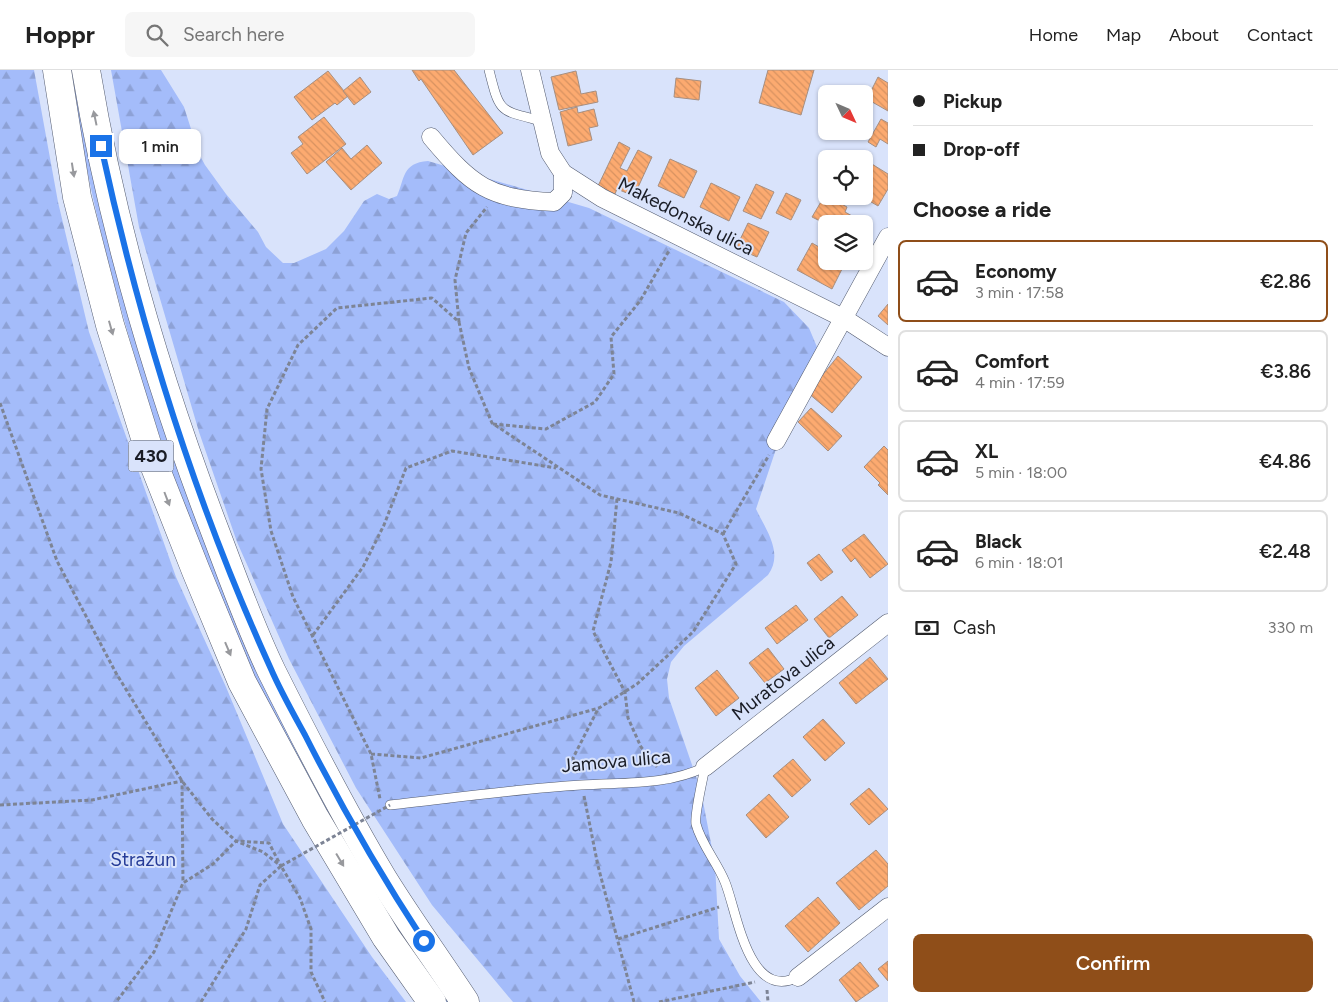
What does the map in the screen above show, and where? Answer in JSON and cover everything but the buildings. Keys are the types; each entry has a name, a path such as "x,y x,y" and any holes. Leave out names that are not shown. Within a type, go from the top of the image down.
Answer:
{"highway":[{"name":"430","path":"57,70 77,196 110,325 151,457 196,571 242,682 315,818 386,937 432,1002"},
{"name":"430","path":"86,70 113,202 142,319 182,446 231,573 271,670 340,802 384,879 465,1002"}],"street":[{"name":"Makedonska ulica","path":"530,70 550,153 563,173 602,198 844,319 888,347"},
{"path":"431,137 468,178 496,194 525,201 554,202 563,193 563,173"},
{"path":"776,441 888,237"},
{"name":"Muratova ulica","path":"705,767 888,623"},
{"path":"798,977 888,907"}],"lane":[{"path":"489,70 499,105 510,112 542,120"},
{"path":"705,767 695,822 724,880 733,903 738,928 752,960 759,975 766,980 783,984 798,977"},
{"name":"Jamova ulica","path":"386,807 581,785 621,785 667,780 688,775 705,767"}],"path":[{"path":"371,754 422,758 599,708 638,684 693,632 736,564 723,534 679,513 600,495 492,424 469,368 459,322 455,280 466,233 496,194"},
{"path":"492,424 546,429 595,402 614,374 611,337 640,301 678,236"},
{"path":"201,1002 246,929 260,885 281,866 386,807 371,754 293,597 271,531 261,469 267,409 298,344 338,308 432,298 459,322"},
{"path":"0,403 58,561 116,673 182,781 212,819 236,841 263,852 281,866"},
{"path":"723,534 776,441"},
{"path":"312,635 363,568 384,525 406,468 452,451 558,468"},
{"path":"617,499 612,562 593,631 625,692 628,718 641,747 667,780"},
{"path":"599,708 573,758 634,1002"},
{"path":"0,804 92,800 182,781"},
{"path":"116,1002 154,952 183,883 182,781"},
{"path":"236,841 269,844 300,898 311,929 310,972 325,1002"},
{"path":"183,883 213,864 236,841"},
{"path":"618,940 733,903"},
{"path":"659,1002 766,980"}],"green space":[{"name":"Stražun","path":"0,70 34,70 58,202 89,332 176,577 226,687 283,824 372,957 406,1002 0,1002"},
{"path":"71,70 79,70 186,490 457,1002 447,1002 423,970 322,808 281,731 228,617 204,559 161,440 124,319 107,258 93,196 80,133"},
{"path":"111,70 161,70 184,107 199,154 205,165 226,194 258,232 266,247 283,263 294,263 326,249 344,231 364,201 377,194 389,199 397,196 403,178 409,168 420,162 428,161 589,208 784,302 809,328 817,347 813,365 793,398 756,509 772,542 774,558 772,567 768,575 684,646 671,662 667,679 669,698 701,791 715,864 719,939 740,976 761,1002 513,1002 432,905 356,788 289,659 237,542 199,432 139,227"}],"route":[{"path":"101,146 142,319 182,446 231,572 271,670 340,802 384,879 424,941"}]}
